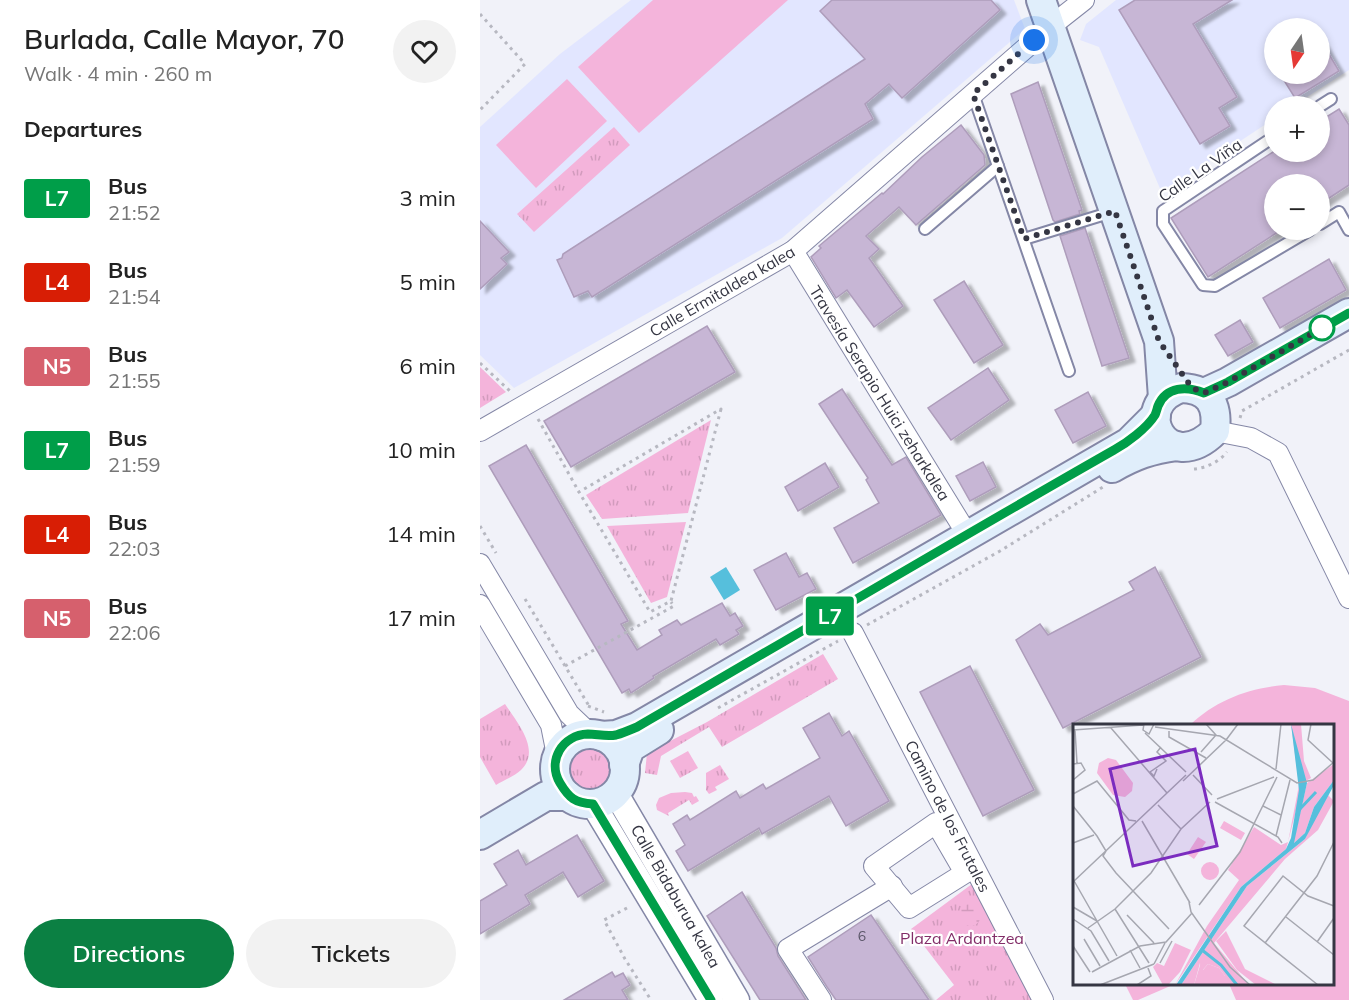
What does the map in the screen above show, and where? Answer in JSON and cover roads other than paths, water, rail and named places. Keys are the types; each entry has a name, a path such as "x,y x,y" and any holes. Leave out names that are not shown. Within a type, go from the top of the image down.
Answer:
{"main road":[{"path":"1046,13 1159,341 1157,428 1164,439 1176,446"},
{"path":"480,819 542,783 563,746 570,740 595,735 616,735 637,727 1129,442 1171,391 1182,388 1198,391 1228,382 1349,313"},
{"path":"480,835 546,796 592,797 621,784 630,748 644,738 848,623 1134,455 1176,446 1190,448 1203,443 1236,398 1349,333"},
{"path":"1159,341 1198,391 1210,400 1215,409 1216,425"},
{"path":"595,735 610,741 617,748 624,765"},
{"path":"556,760 555,774 592,797"}],"street":[{"name":"Calle Ermitaldea kalea","path":"480,431 793,251 973,94 1046,13 1084,0"},
{"name":"Travesía Serapio Huici zeharkalea","path":"793,251 967,534"},
{"path":"1216,425 1251,438 1278,453 1349,597"},
{"path":"480,564 569,714 595,735"},
{"path":"480,605 551,725 556,760"},
{"name":"Camino de los Frutales","path":"853,633 1043,1000"},
{"name":"Calle Bidaburua kalea","path":"592,797 711,1000"},
{"name":"Calle Bidaburua kalea","path":"592,797 737,1000"},
{"path":"936,823 965,873 909,908 892,886 874,866 936,823"},
{"path":"820,1000 788,949 892,886"}],"lane":[{"path":"973,94 1069,371"},
{"name":"Calle La Viña","path":"1264,143 1163,211 1163,224 1203,285 1215,286 1293,240"},
{"path":"925,230 998,165"},
{"path":"1024,239 1115,211"},
{"path":"1330,218 1339,212 1349,230"}],"water":[{"path":"726,567 740,590 724,600 710,577"}],"park label":[{"name":"Plaza Ardantzea","path":"962,938"}]}
